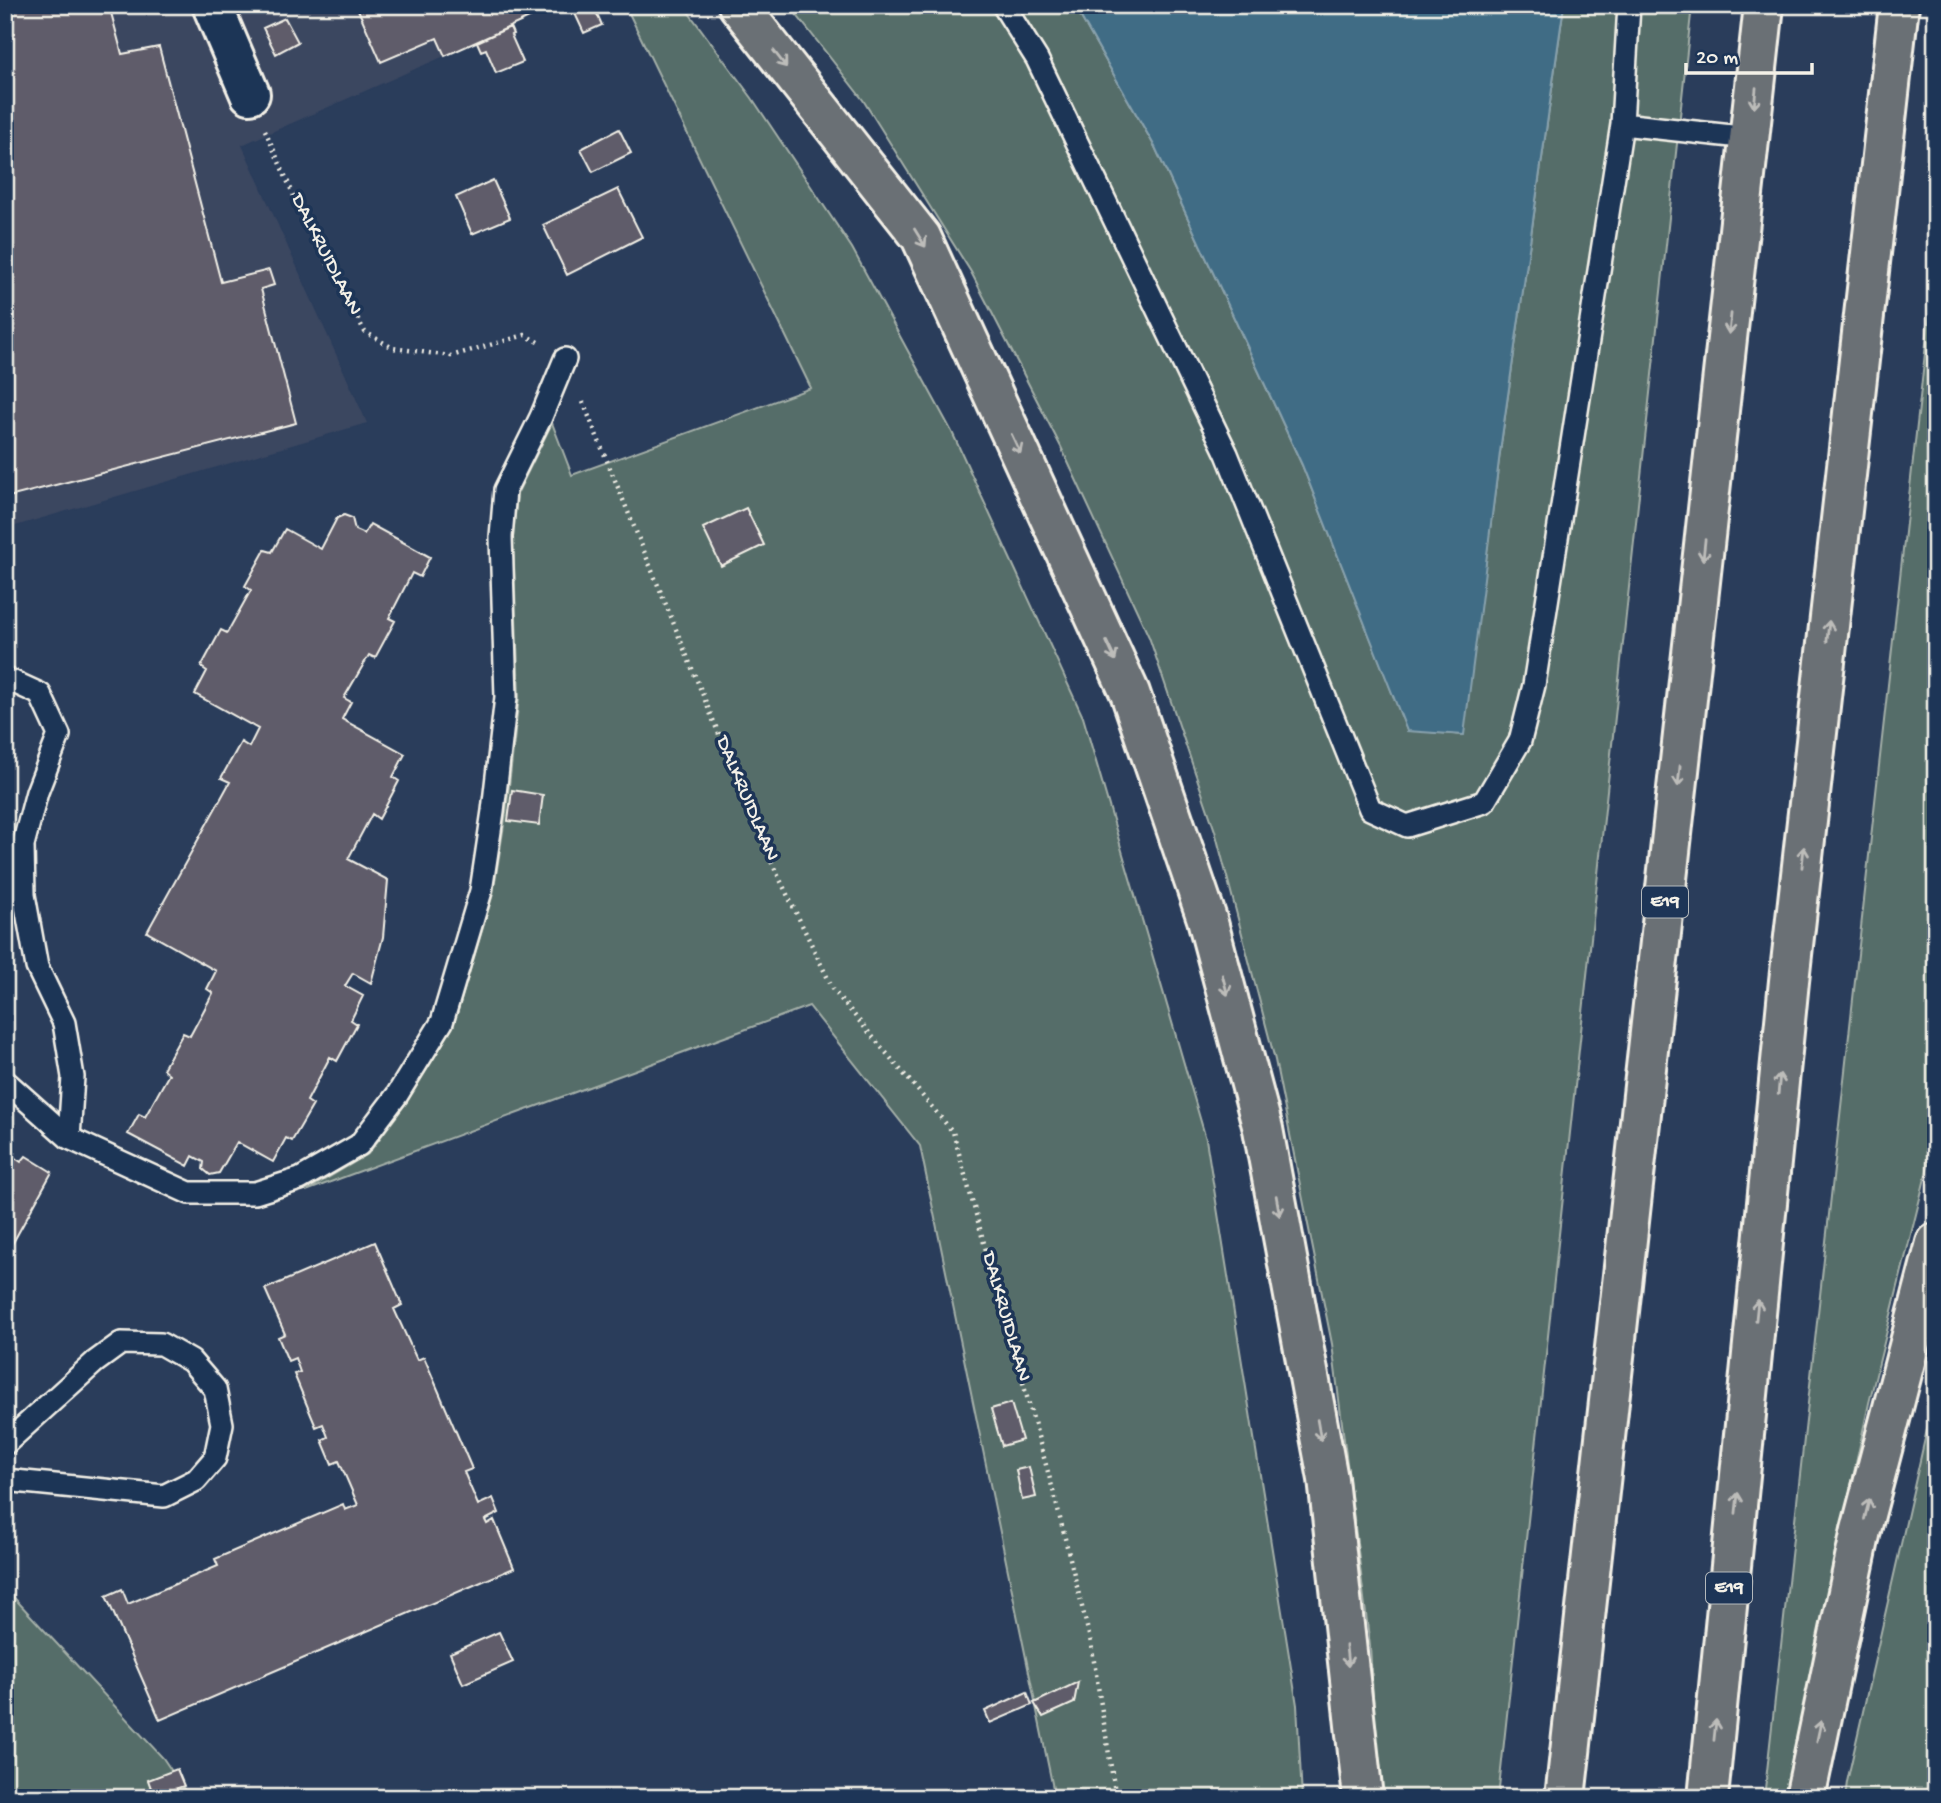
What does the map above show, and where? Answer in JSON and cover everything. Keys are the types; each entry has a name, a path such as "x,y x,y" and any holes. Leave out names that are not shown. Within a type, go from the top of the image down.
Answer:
{"highway":[{"path":"737,5 921,237 1130,692 1207,919 1263,1129 1328,1479 1363,1798"},
{"name":"E19","path":"1565,1798 1764,5"},
{"name":"E19","path":"1708,1798 1788,981 1899,5"},
{"path":"1805,1798 1861,1530 1936,1243"}],"street":[{"path":"212,5 250,94"}],"lane":[{"path":"1003,5 1037,59 1227,454 1370,809 1407,826 1484,802 1520,741 1534,685 1622,124 1629,5"},
{"path":"1622,124 1751,138"},
{"path":"5,1081 69,1138 189,1193 255,1193 300,1179 359,1145 397,1095 442,1022 481,891 506,697 501,537 505,490 541,417 565,359"},
{"path":"5,678 40,694 59,735 37,792 23,845 24,895 37,967 64,1023 73,1077 69,1138"},
{"path":"5,1444 94,1362 121,1343 160,1344 191,1361 215,1389 222,1424 215,1458 196,1480 164,1496 5,1480"}],"path":[{"name":"DALKRUIDLAAN","path":"250,94 305,221 365,332 393,348 451,356 525,335 565,359 770,859 834,990 953,1132 1053,1490 1091,1643 1116,1798"}],"shaded area":[{"path":"5,5 561,5 242,145 367,423 5,529"},
{"path":"1074,5 1564,5 1502,437 1464,735 1407,731 1302,465 1155,147"}],"green space":[{"path":"625,5 683,5 752,98 852,248 952,432 1083,717 1206,1139 1297,1705 1302,1798 1055,1798 920,1146 809,1006 306,1191 368,1154 407,1102 453,1027 493,894 506,812 519,697 513,538 517,494 552,423 572,475 811,388"},
{"path":"789,5 1074,5 1155,147 1302,465 1407,730 1463,735 1502,437 1564,5 1692,5 1498,1798 1379,1798 1370,1646 1332,1344 1275,1060 1215,831 1149,637 1061,447 971,272 863,100"},
{"path":"1936,254 1936,1134 1869,1403 1797,1737 1787,1798 1764,1798"},
{"path":"1936,1390 1936,1798 1845,1798 1847,1782"},
{"path":"5,1588 163,1758 190,1798 5,1798"}],"building":[{"path":"5,5 109,5 122,54 159,47 221,282 269,270 274,285 261,289 296,423 5,498"},
{"path":"356,5 558,5 445,56 437,38 381,62"},
{"path":"593,5 602,25 584,33 572,7"},
{"path":"285,18 298,42 276,54 263,28"},
{"path":"510,27 523,62 496,73 486,49 481,51 477,42"},
{"path":"619,129 631,153 593,172 581,149"},
{"path":"493,180 510,218 472,234 456,197"},
{"path":"618,189 642,237 567,275 543,225"},
{"path":"746,508 764,545 721,566 703,528"},
{"path":"344,515 352,518 355,530 364,534 370,524 430,557 420,577 412,573 389,618 395,621 375,658 369,655 344,698 351,702 342,719 405,754 393,777 399,781 379,819 372,814 348,859 388,880 383,937 371,983 353,973 345,986 363,996 351,1020 357,1024 337,1061 330,1057 307,1101 313,1105 292,1141 286,1138 273,1162 237,1142 219,1173 210,1175 203,1169 204,1162 193,1156 188,1166 128,1134 139,1114 145,1117 169,1074 163,1069 183,1033 190,1036 213,993 207,989 216,971 147,932 230,782 221,778 241,742 249,747 258,729 195,694 207,671 201,667 221,630 227,633 251,590 245,586 265,550 272,552 285,529 321,549 337,518"},
{"path":"512,790 543,795 539,825 508,821"},
{"path":"5,1151 21,1162 26,1156 52,1172 5,1257"},
{"path":"375,1242 402,1305 394,1309 417,1360 424,1357 472,1469 464,1472 478,1505 493,1498 499,1513 485,1520 487,1524 494,1520 514,1568 160,1720 106,1596 122,1589 128,1604 218,1566 215,1559 343,1504 345,1510 358,1505 339,1461 332,1464 322,1440 328,1437 323,1424 316,1427 294,1374 300,1372 295,1358 288,1361 278,1337 285,1334 265,1289"},
{"path":"1011,1403 1022,1440 1002,1446 991,1409"},
{"path":"1029,1467 1036,1497 1022,1500 1016,1470"},
{"path":"499,1632 513,1662 463,1684 450,1653"},
{"path":"1078,1682 1074,1703 1043,1717 1034,1703"},
{"path":"1027,1692 1032,1705 990,1723 985,1711"},
{"path":"177,1769 184,1786 154,1796 148,1780"}]}
